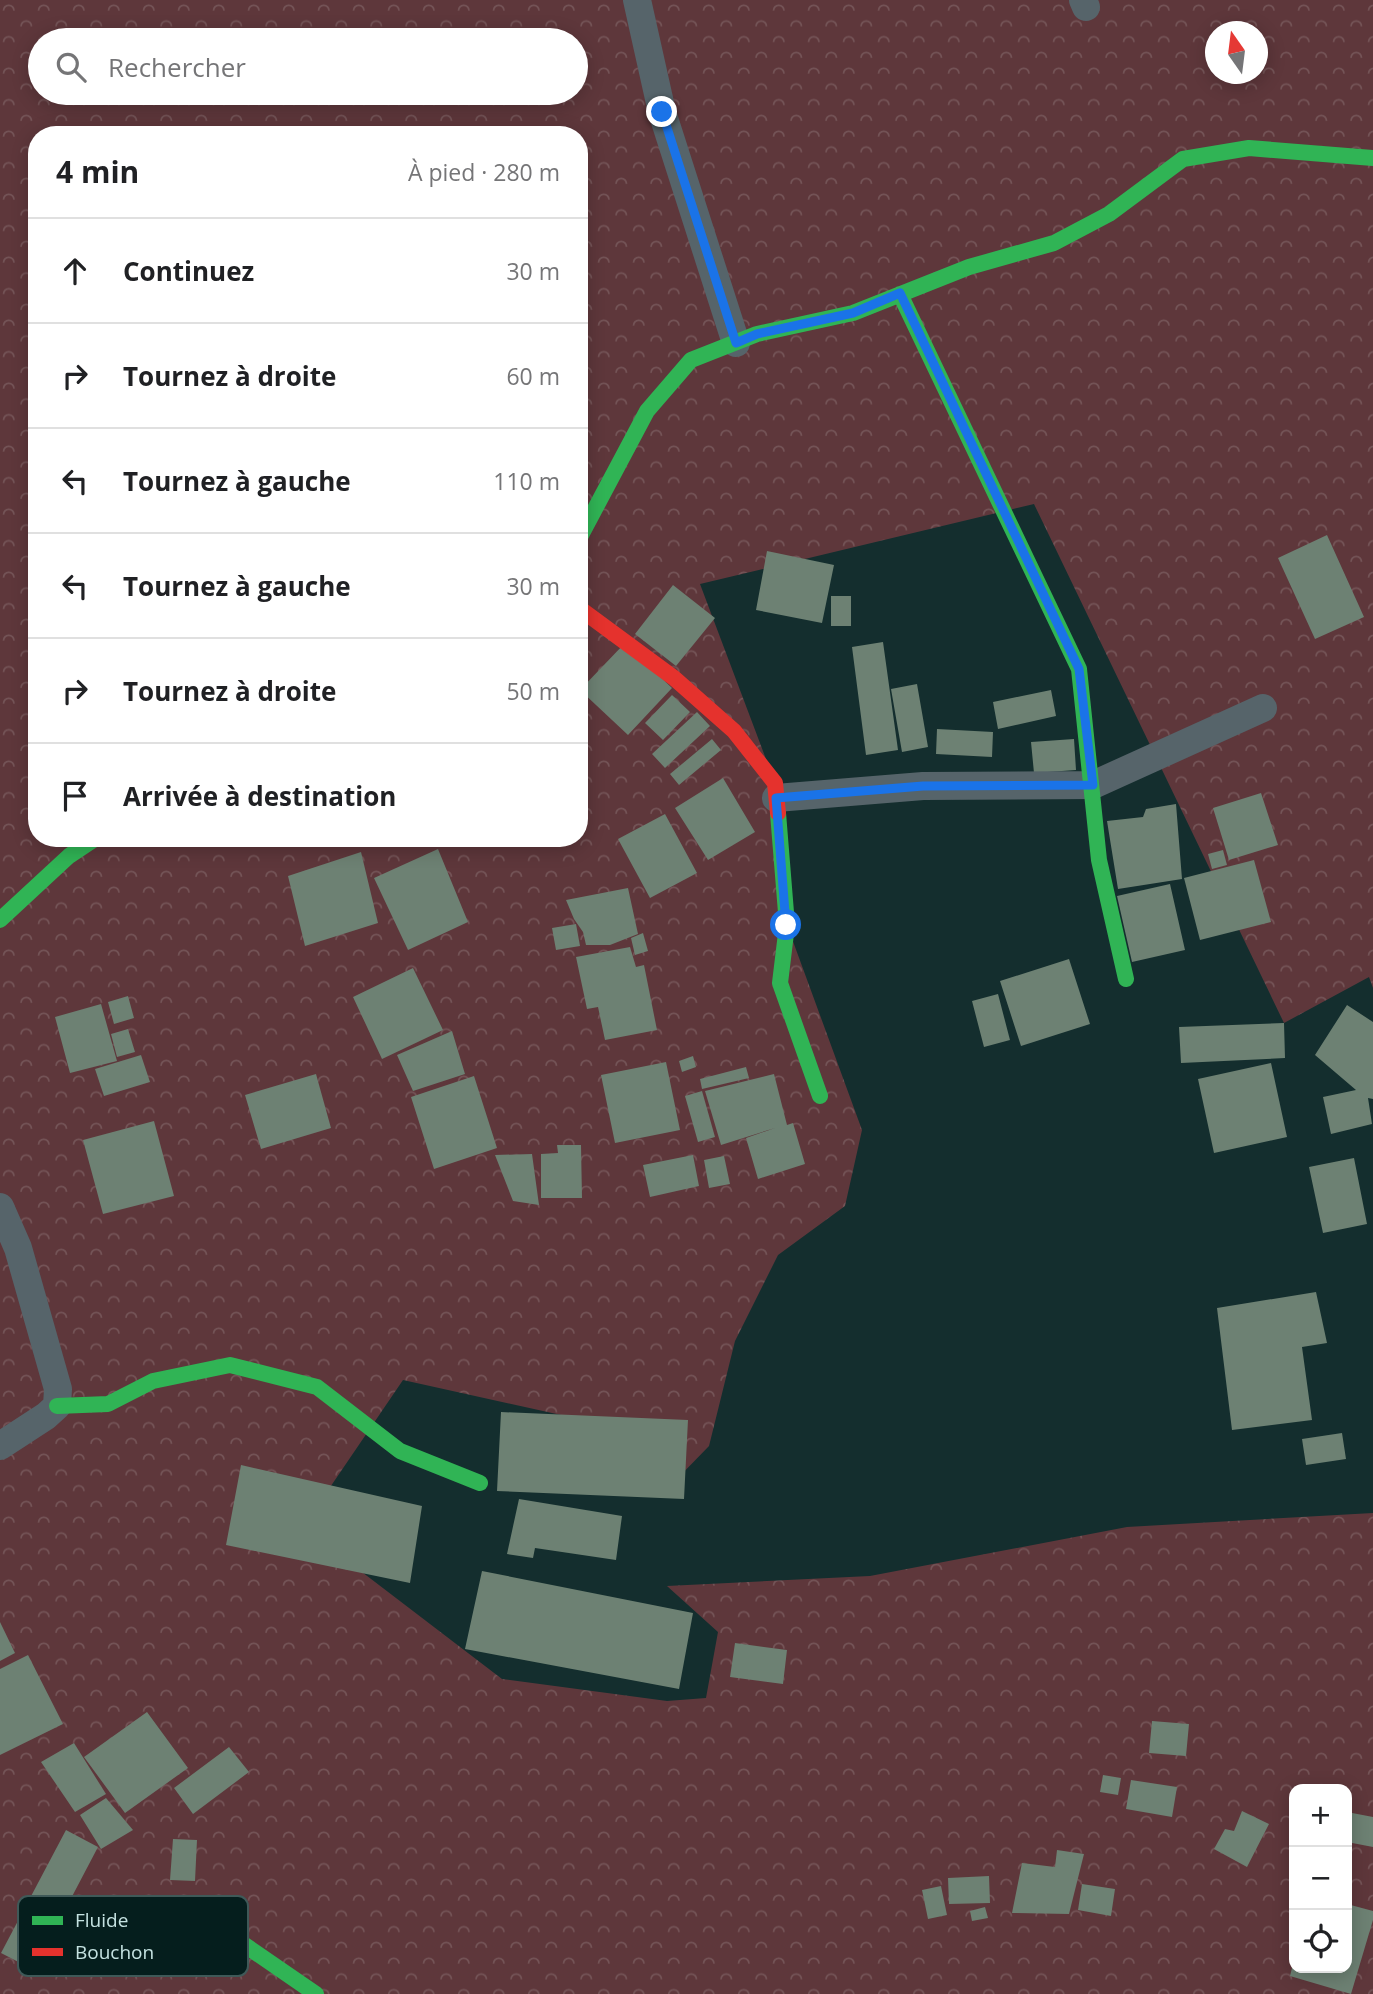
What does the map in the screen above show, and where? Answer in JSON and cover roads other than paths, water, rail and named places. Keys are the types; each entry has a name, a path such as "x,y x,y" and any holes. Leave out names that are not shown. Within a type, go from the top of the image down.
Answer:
{"street":[{"path":"636,0 662,112 736,343"},
{"path":"588,522 647,411 691,360 757,334 853,313 969,267 1054,243 1109,214 1183,159 1249,148 1373,158"},
{"path":"900,293 1079,669 1099,860 1126,979"},
{"path":"588,615 674,678 734,731 775,783 786,925 779,983 820,1096"},
{"path":"776,798 923,786 1093,785 1263,708"},
{"path":"0,920 69,856 82,847"},
{"path":"0,1207 18,1248 41,1325 54,1371 57,1406"},
{"path":"0,1446 57,1406 108,1404 153,1381 230,1365 317,1387 400,1451 480,1483"},
{"path":"248,1947 316,1994"}]}
